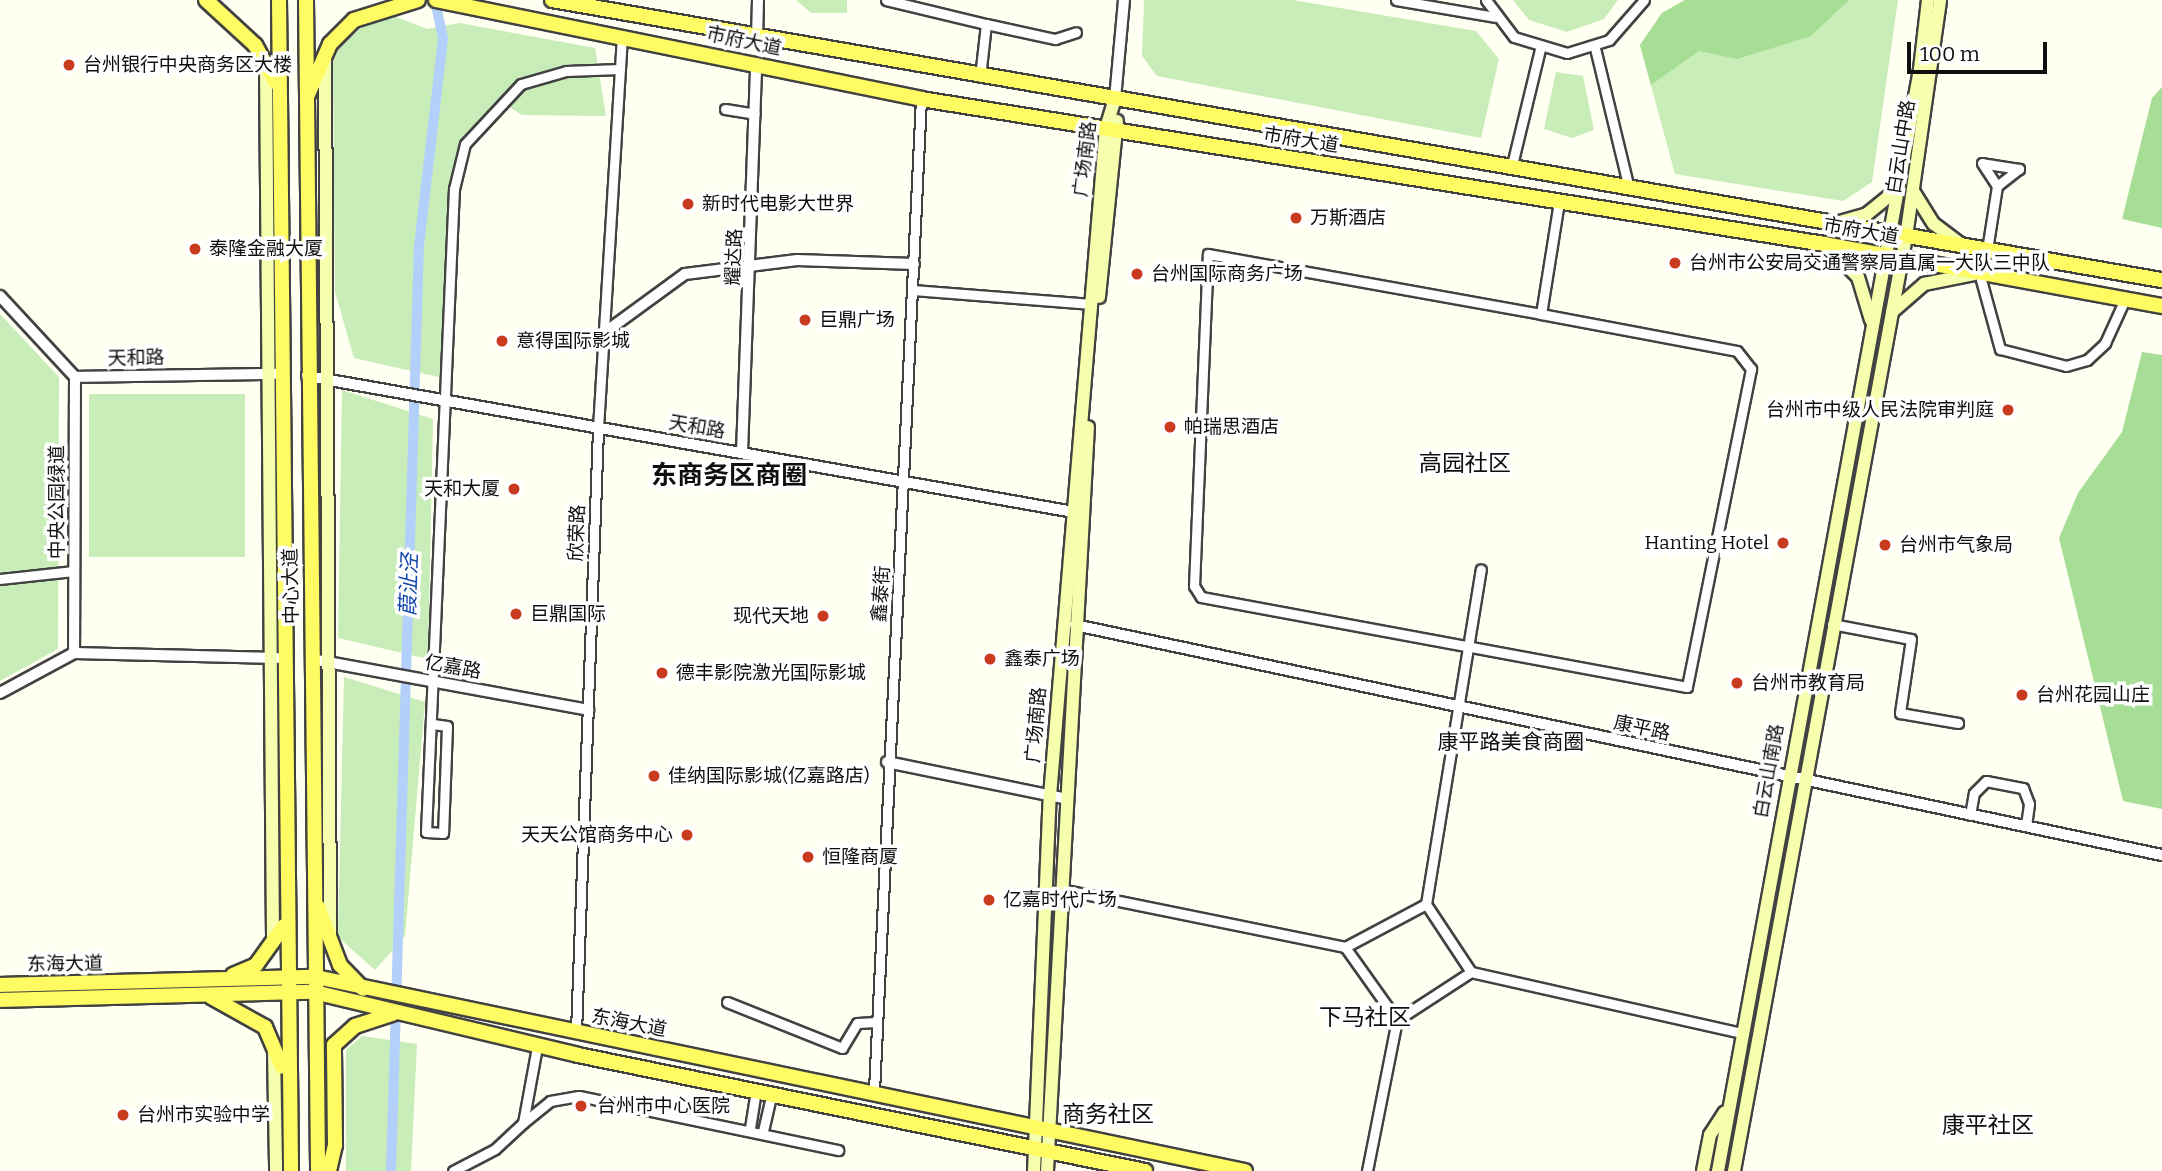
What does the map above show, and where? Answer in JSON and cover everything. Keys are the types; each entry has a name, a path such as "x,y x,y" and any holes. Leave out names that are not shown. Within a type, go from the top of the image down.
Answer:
{"main road":[{"path":"206,0 266,61 280,93"},
{"name":"中心大道","path":"279,0 280,93 274,374 277,658 291,1171"},
{"name":"中心大道","path":"306,0 306,376 318,1171"},
{"path":"304,104 325,54 354,20 418,0"},
{"name":"市府大道","path":"436,0 756,63 921,99 1824,244 1977,275 2162,306"},
{"name":"市府大道","path":"552,0 757,40 1115,99 2162,280"},
{"name":"白云山中路","path":"1886,255 1928,0"},
{"name":"白云山中路","path":"1902,258 1940,0"},
{"path":"325,54 332,662 330,938"},
{"path":"266,61 274,374"},
{"name":"广场南路","path":"1042,1127 1060,889 1056,797 1075,625 1077,513 1115,99"},
{"name":"广场南路","path":"1047,1171 1042,1149 1042,1127 1056,797 1090,304 1112,129"},
{"path":"1831,224 1867,214 1899,188"},
{"path":"1913,191 1934,224 1968,247"},
{"path":"1824,244 1858,277 1872,331"},
{"name":"白云山南路","path":"1718,1171 1787,777 1886,255"},
{"name":"白云山南路","path":"1734,1171 1803,780 1902,258"},
{"path":"1892,312 1924,284 1977,275"},
{"path":"273,943 277,658"},
{"path":"315,899 340,965 363,990"},
{"path":"213,980 256,965 285,924"},
{"name":"东海大道","path":"0,985 316,977 379,994 874,1091 1245,1171"},
{"name":"东海大道","path":"0,1000 316,993 412,1019 537,1047 1145,1171"},
{"path":"207,995 265,1027 274,1044 289,1092"},
{"path":"335,1171 334,1045 355,1026 393,1014"},
{"path":"274,1044 275,1171"},
{"path":"1703,1171 1710,1135 1729,1106"},
{"path":"329,1171 335,1145"},
{"name":"广场南路","path":"1034,1171 1042,1149"}],"street":[{"path":"757,40 758,0"},
{"path":"886,0 1055,40 1076,32"},
{"path":"1115,99 1124,0"},
{"path":"1396,0 1494,17 1540,49 1595,48 1623,31 1644,0"},
{"path":"1486,0 1494,17"},
{"path":"980,77 986,24"},
{"name":"欣荣路","path":"576,1032 598,428 622,36"},
{"path":"1595,48 1629,189"},
{"path":"1511,169 1540,49"},
{"name":"耀达路","path":"741,452 752,262 756,63"},
{"path":"433,724 447,726 443,833 426,832 449,401 454,189 464,144 520,85 566,71 620,69"},
{"name":"鑫泰街","path":"874,1091 887,762 906,485 921,99"},
{"path":"725,109 755,114"},
{"path":"1987,250 1997,186"},
{"path":"1541,314 1559,201"},
{"path":"1208,254 1541,314 1737,351 1751,369 1687,687 1201,597 1194,586 1208,254"},
{"path":"604,333 685,274 752,262 914,264"},
{"path":"1977,275 2000,349 2066,366 2087,360 2105,343 2125,299"},
{"path":"914,290 1090,304"},
{"path":"0,296 75,376"},
{"name":"天和路","path":"75,376 274,374"},
{"name":"中央公园绿道","path":"74,653 75,376"},
{"name":"天和路","path":"306,376 741,452 906,485 1077,513"},
{"path":"1874,403 1920,412"},
{"path":"1481,569 1471,647 1426,904 1471,972 1742,1033"},
{"path":"0,579 74,571"},
{"path":"1832,624 1911,639 1900,713 1958,723"},
{"name":"康平路","path":"1075,625 2162,855"},
{"path":"0,694 74,653 277,658"},
{"name":"亿嘉路","path":"311,659 588,710"},
{"path":"887,762 1056,797"},
{"path":"1970,815 1974,793 1986,782 2023,788 2026,826"},
{"path":"1060,889 1345,947 1426,904"},
{"path":"1345,947 1397,1020"},
{"path":"1367,1171 1397,1020 1471,972"},
{"path":"727,1002 842,1048 857,1023 877,1022"},
{"path":"523,1123 537,1047"},
{"path":"750,1128 764,1093"},
{"path":"763,1131 764,1093"},
{"path":"453,1171 495,1149 550,1101 579,1096 750,1128 838,1150"}],"green space":[{"path":"796,0 847,0 847,13 811,13"},
{"path":"1144,0 1293,0 1476,31 1499,59 1481,138 1157,76 1142,56"},
{"path":"1513,0 1618,0 1604,19 1567,32 1529,20"},
{"path":"1685,0 1898,0 1872,182 1843,201 1675,174 1640,45 1662,13"},
{"path":"1685,0 1849,0 1811,36 1737,59 1699,51 1651,85 1640,45 1662,13"},
{"path":"394,16 427,29 460,23 595,48 606,116 522,115 498,100 460,141 443,378 354,358 335,292 333,63 339,47 367,23"},
{"path":"1556,72 1583,76 1594,130 1572,138 1544,129"},
{"path":"2162,87 2162,228 2122,219 2152,98"},
{"path":"0,314 59,377 58,649 0,681"},
{"path":"2142,352 2162,355 2162,809 2123,801 2059,538 2078,493 2122,432"},
{"path":"342,390 433,419 428,659 338,638"},
{"path":"89,394 245,394 245,557 89,557"},
{"path":"344,677 425,702 405,936 375,970 338,937"},
{"path":"362,1036 417,1044 411,1171 346,1171 346,1050"}],"waterway":[{"name":"葭沚泾","path":"391,1171 419,246 443,38 435,0"}],"place":[{"name":"台州银行中央商务区大楼","path":"69,65"},
{"name":"新时代电影大世界","path":"688,204"},
{"name":"万斯酒店","path":"1296,218"},
{"name":"泰隆金融大厦","path":"195,249"},
{"name":"台州市公安局交通警察局直属一大队三中队","path":"1675,263"},
{"name":"台州国际商务广场","path":"1137,274"},
{"name":"巨鼎广场","path":"805,320"},
{"name":"意得国际影城","path":"502,341"},
{"name":"台州市中级人民法院审判庭","path":"2008,410"},
{"name":"帕瑞思酒店","path":"1170,427"},
{"name":"天和大厦","path":"514,489"},
{"name":"Hanting Hotel","path":"1783,543"},
{"name":"台州市气象局","path":"1885,545"},
{"name":"巨鼎国际","path":"516,614"},
{"name":"现代天地","path":"823,616"},
{"name":"鑫泰广场","path":"990,659"},
{"name":"德丰影院激光国际影城","path":"662,673"},
{"name":"台州市教育局","path":"1737,683"},
{"name":"台州花园山庄","path":"2022,695"},
{"name":"佳纳国际影城(亿嘉路店)","path":"654,776"},
{"name":"天天公馆商务中心","path":"687,835"},
{"name":"恒隆商厦","path":"808,857"},
{"name":"亿嘉时代广场","path":"989,900"},
{"name":"台州市中心医院","path":"581,1106"},
{"name":"台州市实验中学","path":"123,1115"}],"district":[{"name":"高园社区","path":"1465,463"},
{"name":"东商务区商圈","path":"729,476"},
{"name":"康平路美食商圈","path":"1511,742"},
{"name":"下马社区","path":"1365,1017"},
{"name":"商务社区","path":"1108,1114"},
{"name":"康平社区","path":"1988,1125"}]}
